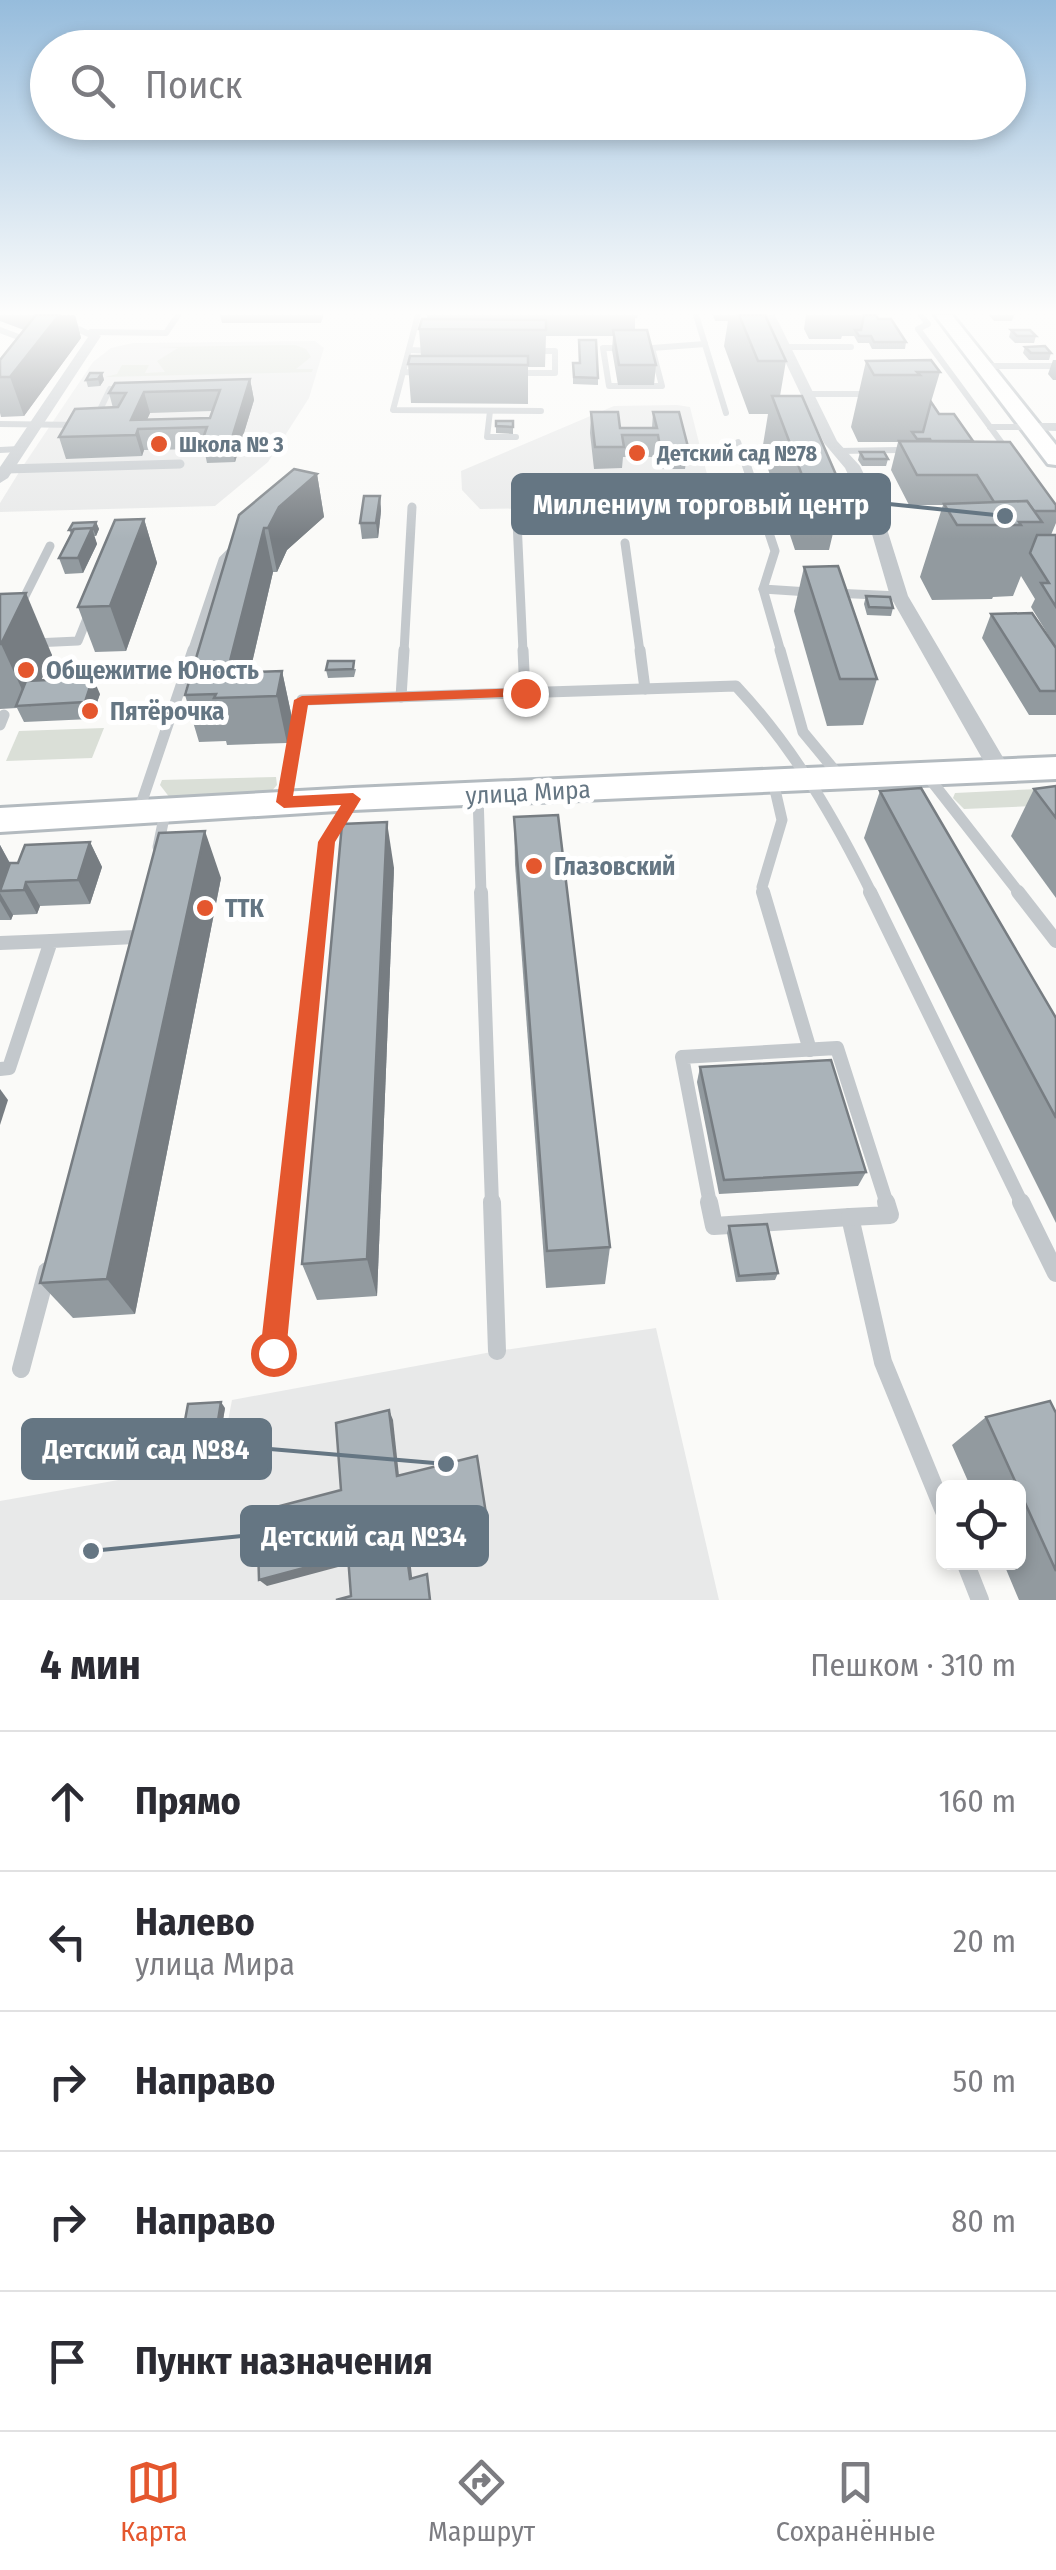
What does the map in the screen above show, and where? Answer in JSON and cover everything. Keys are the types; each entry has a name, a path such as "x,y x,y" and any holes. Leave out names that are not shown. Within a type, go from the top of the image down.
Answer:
{"main road":[{"path":"1002,390 1056,459"},
{"name":"улица Мира","path":"0,820 284,802 1056,768"}],"street":[{"path":"3,474 59,390"},
{"path":"805,390 839,451 852,466 873,510 898,596 1000,770"},
{"path":"1031,427 1056,427"}],"lane":[{"path":"93,424 110,390"},
{"path":"399,390 393,410 540,411"},
{"path":"719,390 726,412"},
{"path":"963,390 1012,458"},
{"path":"807,394 872,394"},
{"path":"490,411 487,437 516,437"},
{"path":"0,424 103,424"},
{"path":"990,427 1031,427"},
{"path":"738,442 775,551 763,590 803,732 841,778"},
{"path":"0,450 19,450"},
{"path":"839,451 899,450"},
{"path":"3,474 180,464"},
{"path":"402,697 412,507"},
{"path":"516,522 525,693"},
{"path":"152,871 152,813 222,560 250,535"},
{"path":"625,543 645,689"},
{"path":"17,612 50,546"},
{"path":"763,590 898,596"},
{"path":"20,644 78,641 96,596"},
{"path":"284,802 302,700 736,686 768,720 834,817 1056,1273"},
{"path":"926,774 1056,941"},
{"path":"774,781 782,820 762,887 810,1050"},
{"path":"478,794 497,1351"},
{"path":"273,1353 326,842 353,799"},
{"path":"130,955 139,920"},
{"path":"0,943 135,936"},
{"path":"0,1069 9,1068 51,940"},
{"path":"837,1048 890,1214 850,1217 714,1226 682,1057 837,1048"},
{"path":"850,1217 883,1362 936,1491"},
{"path":"21,1369 51,1256"},
{"path":"967,1570 980,1600"}],"shaded area":[{"name":"Школа № 3","path":"74,390 312,390 268,462 215,506 0,512 0,503"},
{"path":"614,406 690,407 715,506 480,509 462,490 461,471"},
{"path":"104,728 92,758 6,761 19,731"},
{"path":"276,777 277,785 270,793 170,798 160,785 162,780"},
{"path":"1038,789 1056,805 964,809 953,798 955,793"},
{"path":"656,1328 719,1600 0,1600 0,1501 220,1462 232,1400 497,1351"}],"building":[{"path":"111,390 247,390 231,441 202,441 207,427 138,429 136,435 59,437 75,409 118,407 126,393 109,393","holes":["220,390 210,418 131,420 144,392"]},
{"path":"772,396 802,396 843,491 808,491"},
{"path":"931,402 939,414 954,414 973,441 917,439 912,432 923,432"},
{"path":"591,412 618,412 620,428 657,428 653,412 679,412 688,447 660,447 658,435 622,435 624,447 595,447"},
{"path":"496,421 513,421 513,427 496,426"},
{"path":"899,441 1010,442 1056,505 1056,511 1034,511 1027,501 994,502 977,475 917,475"},
{"path":"860,452 884,452 888,459 864,459"},
{"path":"294,469 317,474 279,507 268,528 264,528 227,673 282,671 277,696 185,695 239,515"},
{"path":"364,496 380,496 376,523 360,523"},
{"path":"1027,501 1042,522 957,525 944,504"},
{"path":"144,519 110,606 78,607 115,520"},
{"path":"96,522 93,529 69,530 73,523"},
{"path":"92,528 78,558 59,558 74,529"},
{"path":"1037,535 1056,535 1056,607 1041,583 1049,583 1030,553"},
{"path":"838,566 877,679 840,679 804,567"},
{"path":"26,593 1,644 0,644 0,594"},
{"path":"866,596 890,597 893,608 869,607"},
{"path":"1032,613 1056,648 1056,691 1040,691 991,614"},
{"path":"328,661 354,661 353,669 326,670"},
{"path":"93,678 85,702 16,706 26,681"},
{"path":"1056,786 1056,818 1034,789"},
{"path":"921,788 1056,1018 1056,1118 880,791"},
{"path":"558,815 610,1247 547,1251 514,817"},
{"path":"387,822 367,1259 302,1264 342,824"},
{"path":"205,831 107,1279 40,1283 159,833"},
{"path":"90,842 78,880 26,882 24,890 0,891 10,863 18,863 25,845"},
{"path":"831,1060 866,1172 724,1180 700,1067"},
{"path":"767,1224 778,1273 739,1276 729,1226"},
{"path":"1050,1401 1056,1413 1056,1571 1026,1505 1026,1480 1015,1480 986,1417"},
{"path":"221,1402 213,1451 179,1453 188,1404"},
{"path":"389,1410 397,1476 477,1456 487,1520 405,1542 410,1579 427,1574 430,1600 336,1600 351,1596 348,1556 259,1580 257,1512 341,1490 336,1423"}],"place":[{"name":"Школа № 3","path":"159,444"},
{"name":"Детский сад №78","path":"637,453"},
{"name":"Миллениум торговый центр","path":"1005,516"},
{"name":"Общежитие Юность","path":"26,670"},
{"name":"Пятёрочка","path":"90,711"},
{"name":"Глазовский","path":"534,866"},
{"name":"ТТК","path":"205,908"},
{"name":"Детский сад №84","path":"446,1464"},
{"name":"Детский сад №34","path":"91,1551"}],"route":[{"path":"273,1353 326,842 353,799 284,802 302,700 525,693"}]}
